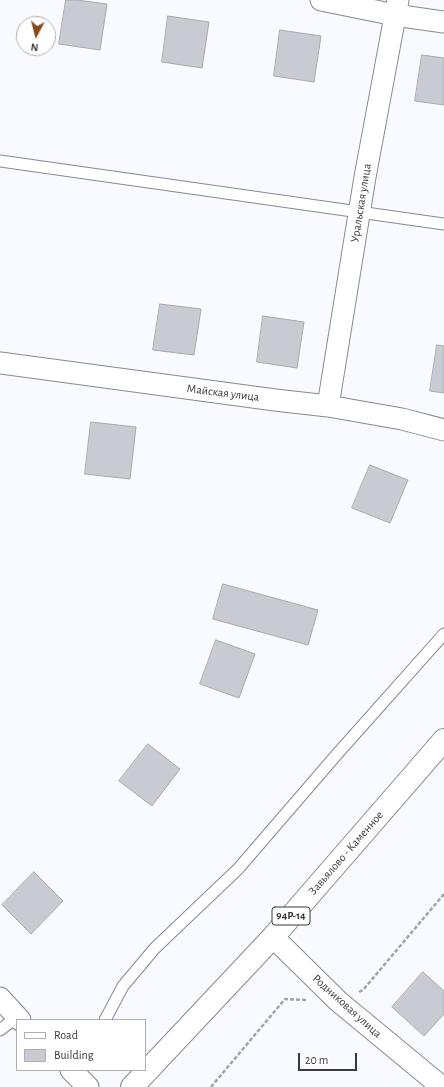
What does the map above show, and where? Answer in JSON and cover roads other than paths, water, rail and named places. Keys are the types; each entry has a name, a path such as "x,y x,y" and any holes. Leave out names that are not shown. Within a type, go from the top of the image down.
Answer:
{"main road":[{"name":"Завьялово - Каменное","path":"132,1087 273,937 444,740"}],"street":[{"path":"321,0 396,7 444,22"},
{"name":"Уральская улица","path":"328,406 359,212 396,7"},
{"name":"Майская улица","path":"0,363 328,406 402,419 444,430"},
{"name":"Родниковая улица","path":"273,937 338,1001 442,1087"},
{"path":"0,998 18,1018"}],"lane":[{"path":"0,161 444,224"},
{"path":"106,1019 123,986 156,948 238,869 338,753 444,634"},
{"path":"0,1030 16,1019"}]}
